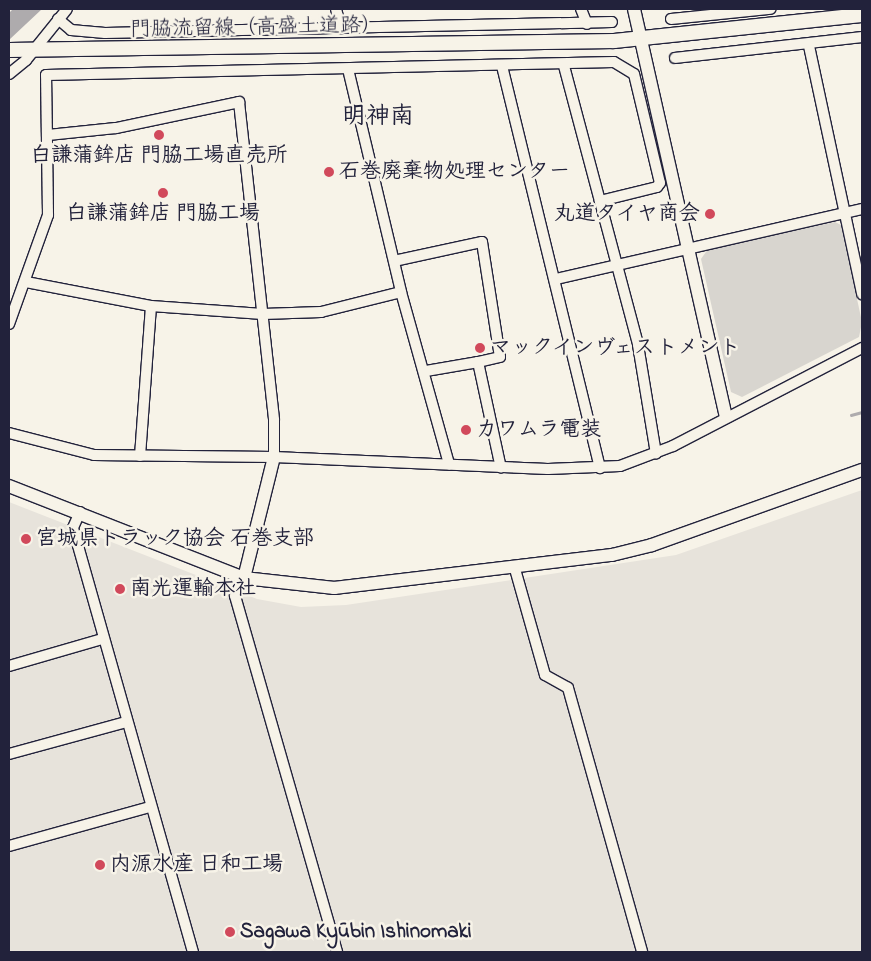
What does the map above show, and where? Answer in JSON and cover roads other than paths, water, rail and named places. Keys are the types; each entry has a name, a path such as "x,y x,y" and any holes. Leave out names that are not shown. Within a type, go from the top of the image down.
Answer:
{"main road":[{"name":"門脇流留線（高盛土道路）","path":"9,50 491,44 640,39 862,15"}],"street":[{"path":"9,74 34,50 67,9"},
{"path":"336,9 341,28"},
{"path":"581,9 586,24"},
{"path":"634,9 726,416"},
{"path":"671,19 718,12 770,9"},
{"path":"58,20 79,32 586,24 612,22"},
{"path":"675,58 809,46 862,37"},
{"path":"809,46 862,294"},
{"path":"9,324 26,282 48,215 46,75 564,66 614,62 634,74 660,182 657,187 600,201"},
{"path":"502,66 556,279 600,468"},
{"path":"564,66 638,346 656,454"},
{"path":"348,69 401,292 426,371 450,464"},
{"path":"48,135 116,128 239,102 274,420 274,457 244,578 235,596 337,952"},
{"path":"556,279 862,209"},
{"path":"394,261 482,242 500,357 426,371"},
{"path":"26,282 151,306 263,314 321,312 401,292"},
{"path":"140,456 151,306"},
{"path":"9,433 94,455 274,457 450,464 501,468 600,468 656,454 726,416 862,348"},
{"path":"478,362 501,468"},
{"path":"9,486 80,512 244,578 334,588 515,569 612,555 652,545 862,470"},
{"path":"9,479 35,495"},
{"path":"80,512 73,528 102,639 192,952"},
{"path":"515,569 545,675 568,688 642,952"},
{"path":"9,666 102,639"},
{"path":"9,754 126,722"},
{"path":"9,846 150,807"}],"waterway":[{"path":"851,415 862,412"}],"place":[{"name":"白謙蒲鉾店 門脇工場直売所","path":"159,135"},
{"name":"石巻廃棄物処理センター","path":"329,172"},
{"name":"白謙蒲鉾店 門脇工場","path":"163,193"},
{"name":"丸道タイヤ商会","path":"710,214"},
{"name":"マックインヴェストメント","path":"480,348"},
{"name":"カワムラ電装","path":"466,430"},
{"name":"宮城県トラック協会 石巻支部","path":"26,539"},
{"name":"南光運輸本社","path":"120,589"},
{"name":"内源水産 日和工場","path":"100,865"},
{"name":"Sagawa Kyūbin Ishinomaki","path":"230,932"}],"district":[{"name":"明神南","path":"378,118"}]}
